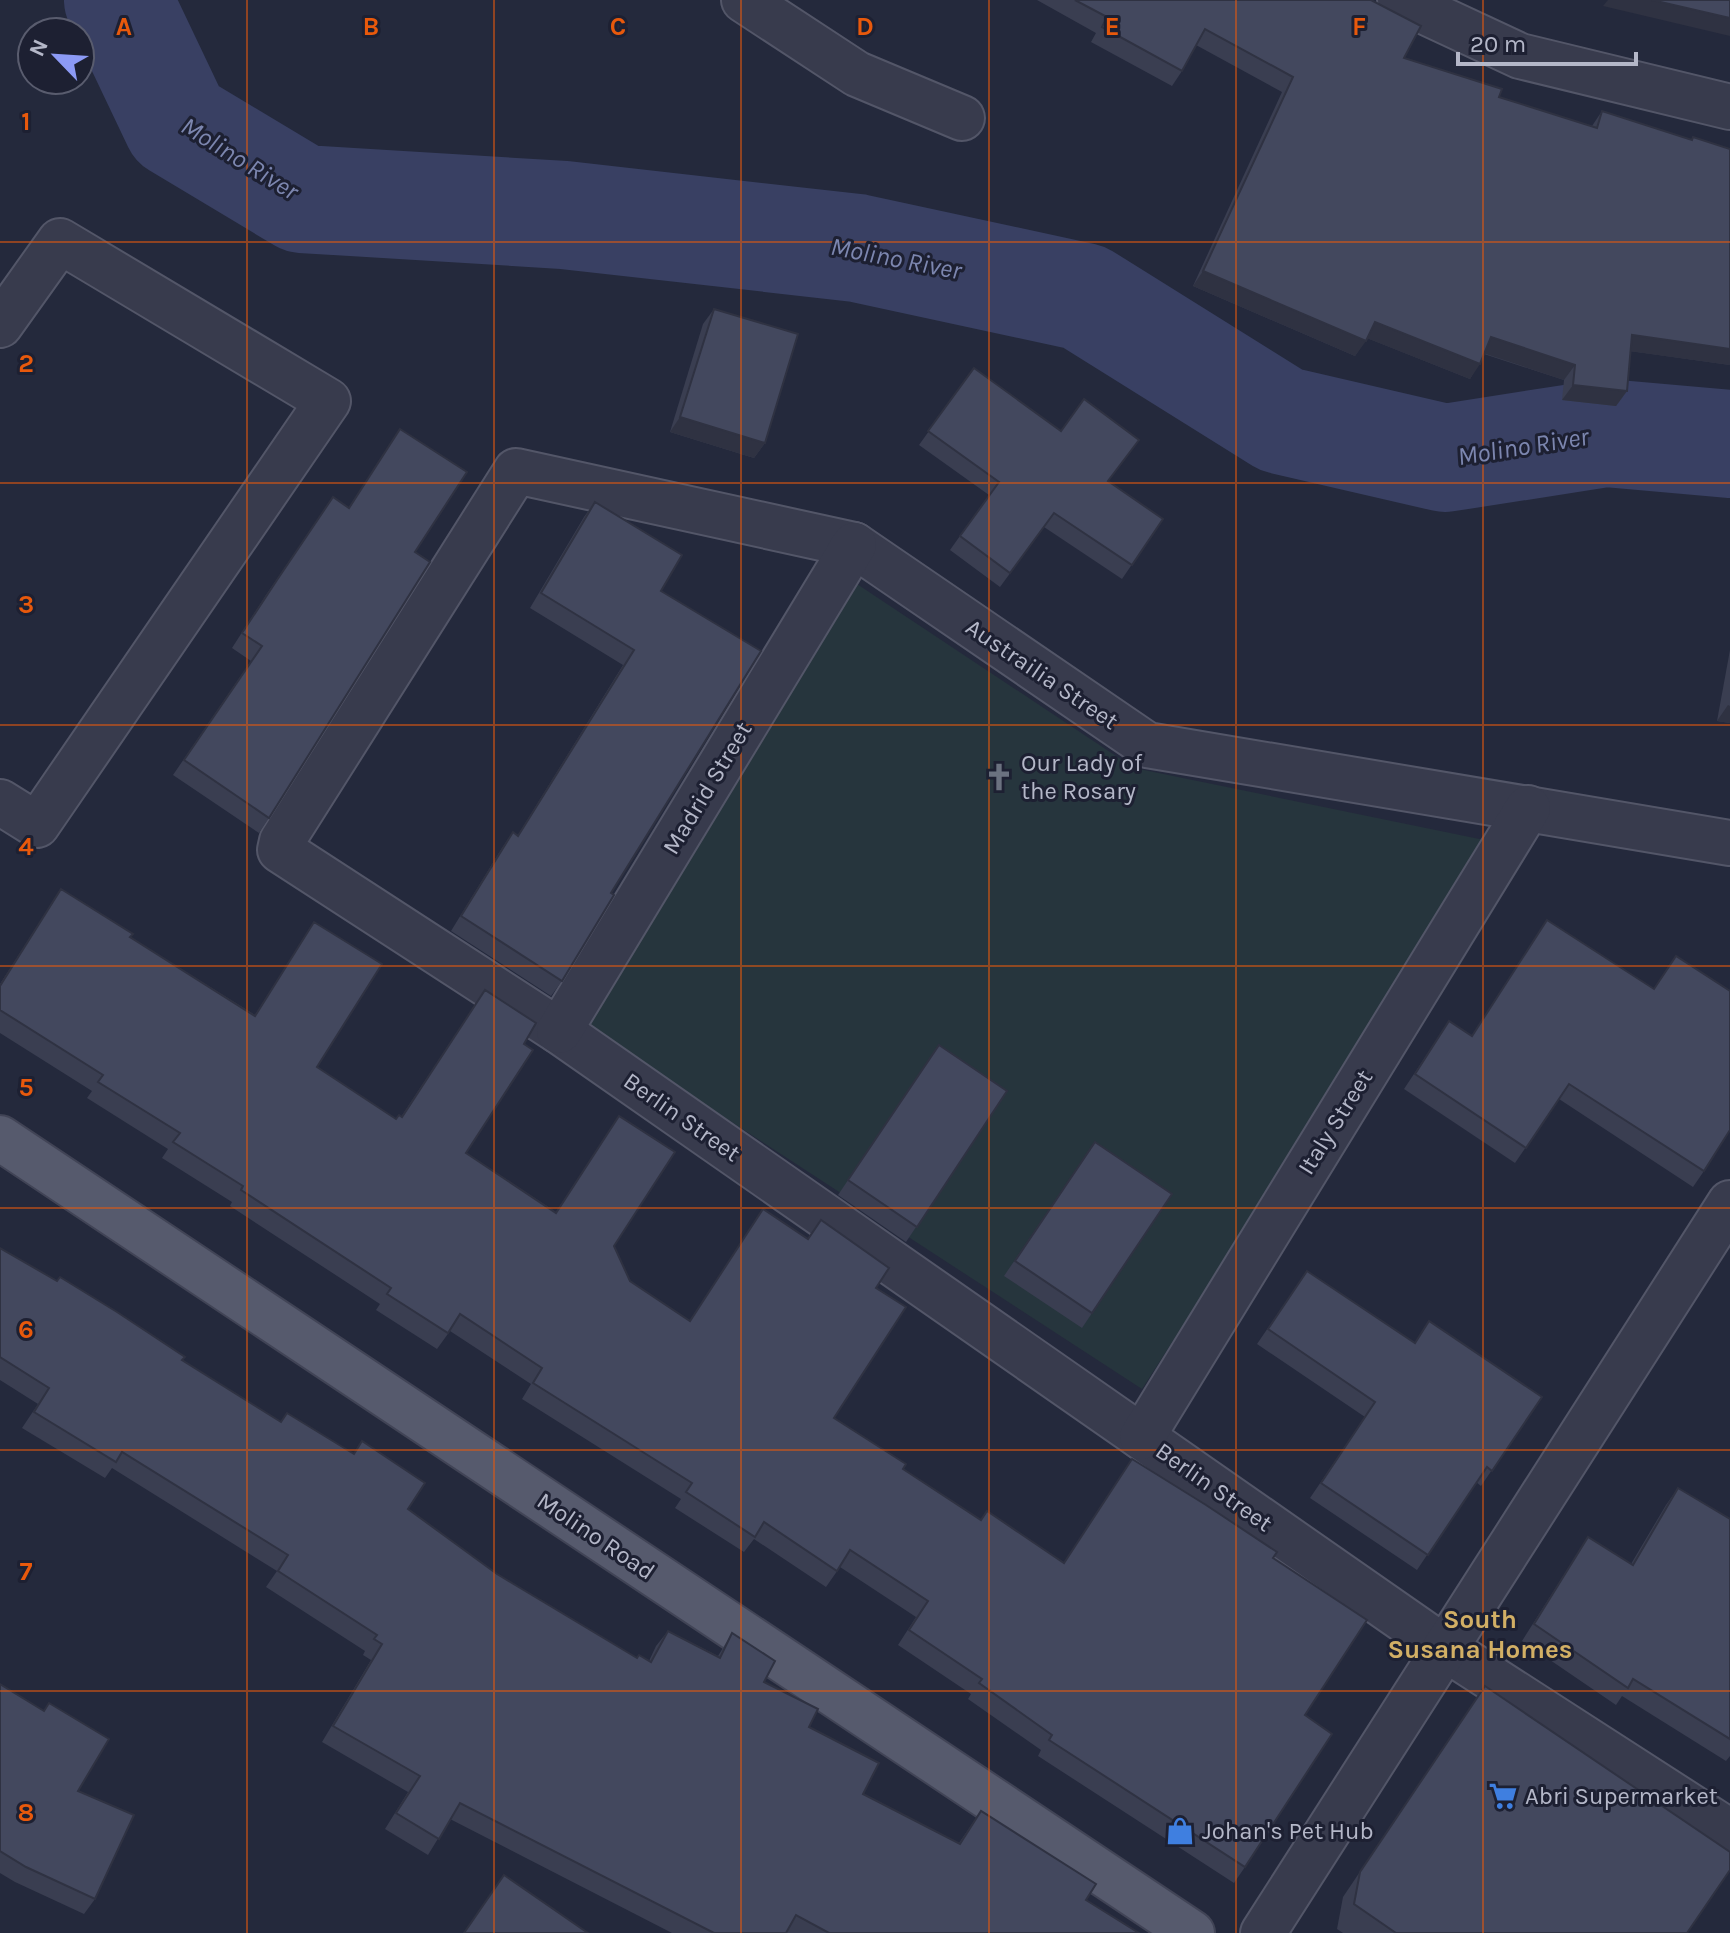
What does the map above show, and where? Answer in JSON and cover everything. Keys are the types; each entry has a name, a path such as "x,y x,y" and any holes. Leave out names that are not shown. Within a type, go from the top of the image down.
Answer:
{"main road":[{"name":"Molino Road","path":"0,1138 1192,1933"}],"street":[{"path":"744,0 857,74 962,118"},
{"path":"1400,0 1520,56 1730,107"},
{"path":"0,325 60,241 328,401 37,825 0,802"},
{"name":"Austrailia Street","path":"516,471 854,545 1147,745 1730,843"},
{"name":"Berlin Street","path":"516,471 282,841 280,850 559,1031 1446,1649 1728,1827"},
{"name":"Madrid Street","path":"559,1031 854,545"},
{"name":"Italy Street","path":"1142,1437 1528,808"},
{"path":"1263,1933 1730,1203"}],"shaded area":[{"path":"857,584 1134,768 1494,842 1142,1389 584,1026"}],"building":[{"path":"1075,0 1371,0 1421,26 1404,58 1502,89 1499,97 1597,128 1602,111 1730,149 1730,349 1632,335 1627,391 1573,385 1575,365 1491,337 1480,364 1375,322 1366,341 1203,271 1293,77 1205,29 1182,71 1102,27 1107,17"},
{"path":"1652,0 1730,0 1730,18"},
{"path":"714,309 798,334 765,443 680,417"},
{"path":"974,368 1061,431 1084,399 1139,440 1108,481 1163,519 1132,565 1054,513 1010,573 960,536 999,482 928,431"},
{"path":"400,429 467,472 415,552 430,562 269,818 184,760 262,646 242,633 333,497 349,508"},
{"path":"595,502 682,555 661,591 761,651 611,893 614,895 562,981 461,916 513,832 518,836 634,650 541,593"},
{"path":"61,889 255,1016 314,922 382,964 317,1067 396,1119 399,1115 402,1117 485,990 536,1023 524,1044 533,1050 466,1153 556,1213 619,1116 675,1152 614,1246 630,1281 690,1321 763,1209 808,1239 821,1220 889,1268 876,1288 906,1307 834,1418 906,1464 903,1469 981,1520 987,1511 1064,1563 1132,1459 1277,1552 1273,1558 1367,1620 1305,1715 1332,1734 1245,1867 1049,1740 1052,1735 979,1683 982,1679 909,1630 928,1601 850,1550 837,1571 764,1522 755,1537 686,1492 692,1483 533,1383 542,1368 460,1314 448,1333 387,1294 391,1288 173,1142 180,1133 98,1082 103,1075 0,1010 0,986"},
{"path":"1547,920 1654,989 1676,956 1730,991 1730,1130 1704,1171 1569,1084 1526,1148 1415,1074 1449,1021 1472,1036"},
{"path":"939,1045 1007,1091 917,1227 848,1180"},
{"path":"1095,1142 1172,1194 1092,1313 1015,1261"},
{"path":"0,1248 57,1281 60,1277 117,1312 185,1357 182,1360 281,1422 287,1413 354,1454 362,1441 425,1483 408,1509 497,1574 637,1658 639,1655 651,1662 668,1631 720,1658 732,1633 775,1661 764,1682 818,1709 809,1727 879,1763 863,1794 960,1844 981,1811 1096,1884 1086,1900 1139,1933 829,1933 796,1915 786,1933 714,1933 460,1803 439,1839 396,1813 420,1776 333,1726 382,1644 374,1639 377,1635 278,1571 288,1555 122,1452 116,1462 34,1412 49,1388 0,1357"},
{"path":"1307,1271 1415,1343 1429,1321 1542,1397 1492,1471 1487,1467 1428,1555 1321,1483 1375,1402 1268,1329"},
{"path":"1678,1488 1730,1519 1730,1739 1633,1679 1628,1688 1534,1624 1588,1537 1633,1565"},
{"path":"0,1684 44,1711 49,1703 109,1739 78,1791 134,1815 95,1899 26,1867 0,1851"},
{"name":"Abri Supermarket","path":"1485,1686 1730,1852 1730,1870 1687,1933 1396,1933 1354,1904 1360,1872"},
{"path":"504,1875 588,1933 464,1933"}],"waterway":[{"name":"Molino River","path":"118,0 177,124 302,199 564,215 857,248 1084,297 1281,420 1445,458 1606,433 1730,444"}],"place":[{"name":"Our Lady of the Rosary","path":"999,777"},
{"name":"Abri Supermarket","path":"1503,1796"},
{"name":"Johan's Pet Hub","path":"1180,1831"}],"district":[{"name":"South Susana Homes","path":"1480,1634"}]}
